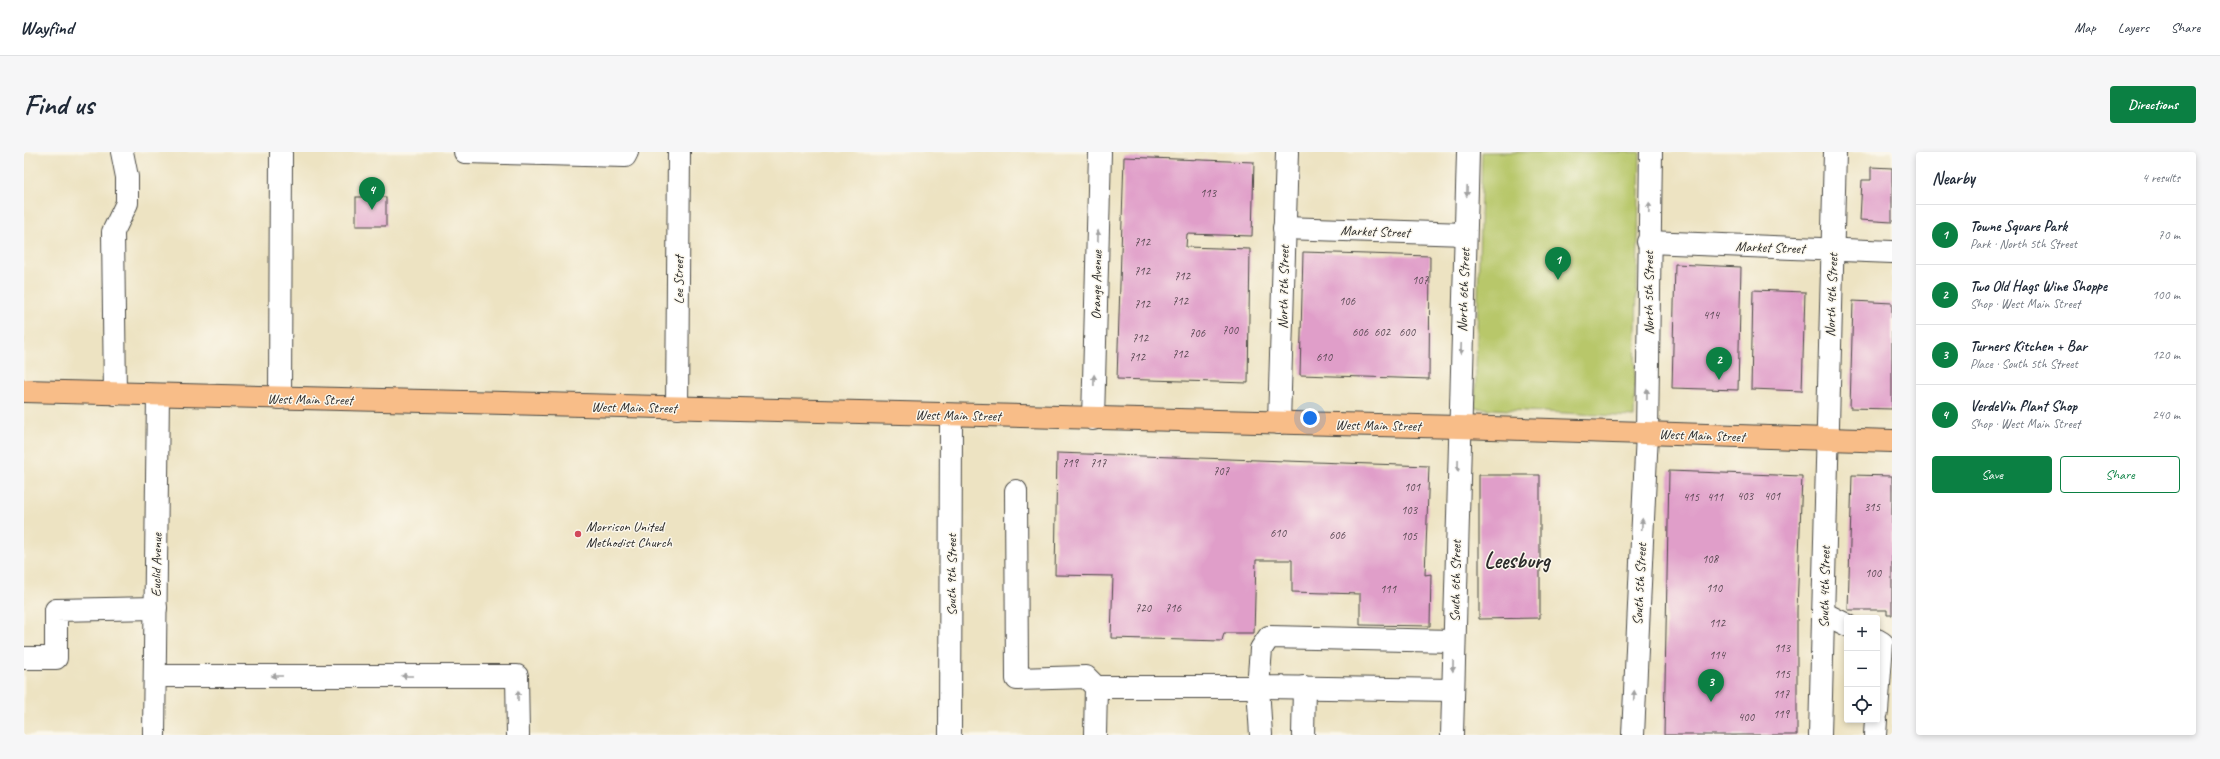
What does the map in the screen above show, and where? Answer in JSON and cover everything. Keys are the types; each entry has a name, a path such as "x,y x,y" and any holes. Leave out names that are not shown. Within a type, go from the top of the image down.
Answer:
{"main road":[{"name":"West Main Street","path":"24,391 1459,427 1892,441"}],"street":[{"path":"115,394 113,232 127,203 127,177 122,152"},
{"path":"280,398 281,152"},
{"path":"465,152 625,156 627,152"},
{"name":"Lee Street","path":"677,408 679,152"},
{"name":"Orange Avenue","path":"1093,419 1100,152"},
{"name":"North 7th Street","path":"1279,423 1287,152"},
{"name":"North 6th Street","path":"1459,427 1468,152"},
{"name":"North 5th Street","path":"1647,433 1648,242 1651,152"},
{"name":"North 4th Street","path":"1827,439 1835,152"},
{"name":"Market Street","path":"1284,228 1465,234"},
{"name":"Market Street","path":"1648,242 1892,252"},
{"name":"Euclid Avenue","path":"154,735 158,395"},
{"name":"South 9th Street","path":"950,735 951,415"},
{"name":"South 6th Street","path":"1452,735 1459,427"},
{"name":"South 5th Street","path":"1633,735 1647,433"},
{"name":"South 4th Street","path":"1820,735 1827,439"},
{"path":"1016,491 1017,679 1086,677 1096,687 1258,687 1453,690"},
{"path":"24,658 56,658 56,610 156,608"},
{"path":"1823,613 1844,624"},
{"path":"1261,735 1258,687 1261,648 1270,637 1454,641"},
{"path":"1879,687 1882,643 1880,642"},
{"path":"155,676 518,676 518,735"},
{"path":"1095,735 1096,687"},
{"path":"1303,735 1304,688"},
{"path":"1875,735 1876,723"}],"green space":[{"path":"1482,152 1640,152 1634,417 1475,408"}],"building":[{"path":"1124,157 1254,162 1252,236 1187,234 1186,247 1250,249 1248,383 1117,379"},
{"path":"1871,167 1892,168 1892,222 1860,220 1862,180 1871,180"},
{"path":"356,197 386,197 386,226 356,226"},
{"path":"1303,252 1430,256 1429,379 1300,375"},
{"path":"1675,264 1741,267 1738,390 1672,388"},
{"path":"1753,290 1805,292 1802,391 1751,389"},
{"path":"1853,301 1892,303 1892,409 1850,408"},
{"path":"1057,453 1429,466 1425,575 1431,574 1430,626 1360,625 1360,594 1292,592 1292,560 1256,560 1254,633 1224,633 1222,641 1111,638 1113,576 1055,575"},
{"path":"1669,471 1802,476 1797,610 1797,735 1664,735"},
{"path":"1479,475 1540,475 1540,618 1479,619"},
{"path":"1852,475 1892,476 1892,615 1887,615 1887,610 1848,610"}],"place":[{"name":"VerdeVin Plant Shop","path":"372,210"},
{"name":"Towne Square Park","path":"1558,280"},
{"name":"Two Old Hags Wine Shoppe","path":"1719,380"},
{"name":"Morrison United Methodist Church","path":"578,534"},
{"name":"Turners Kitchen + Bar","path":"1711,702"}],"district":[{"name":"Leesburg","path":"1517,560"}]}
